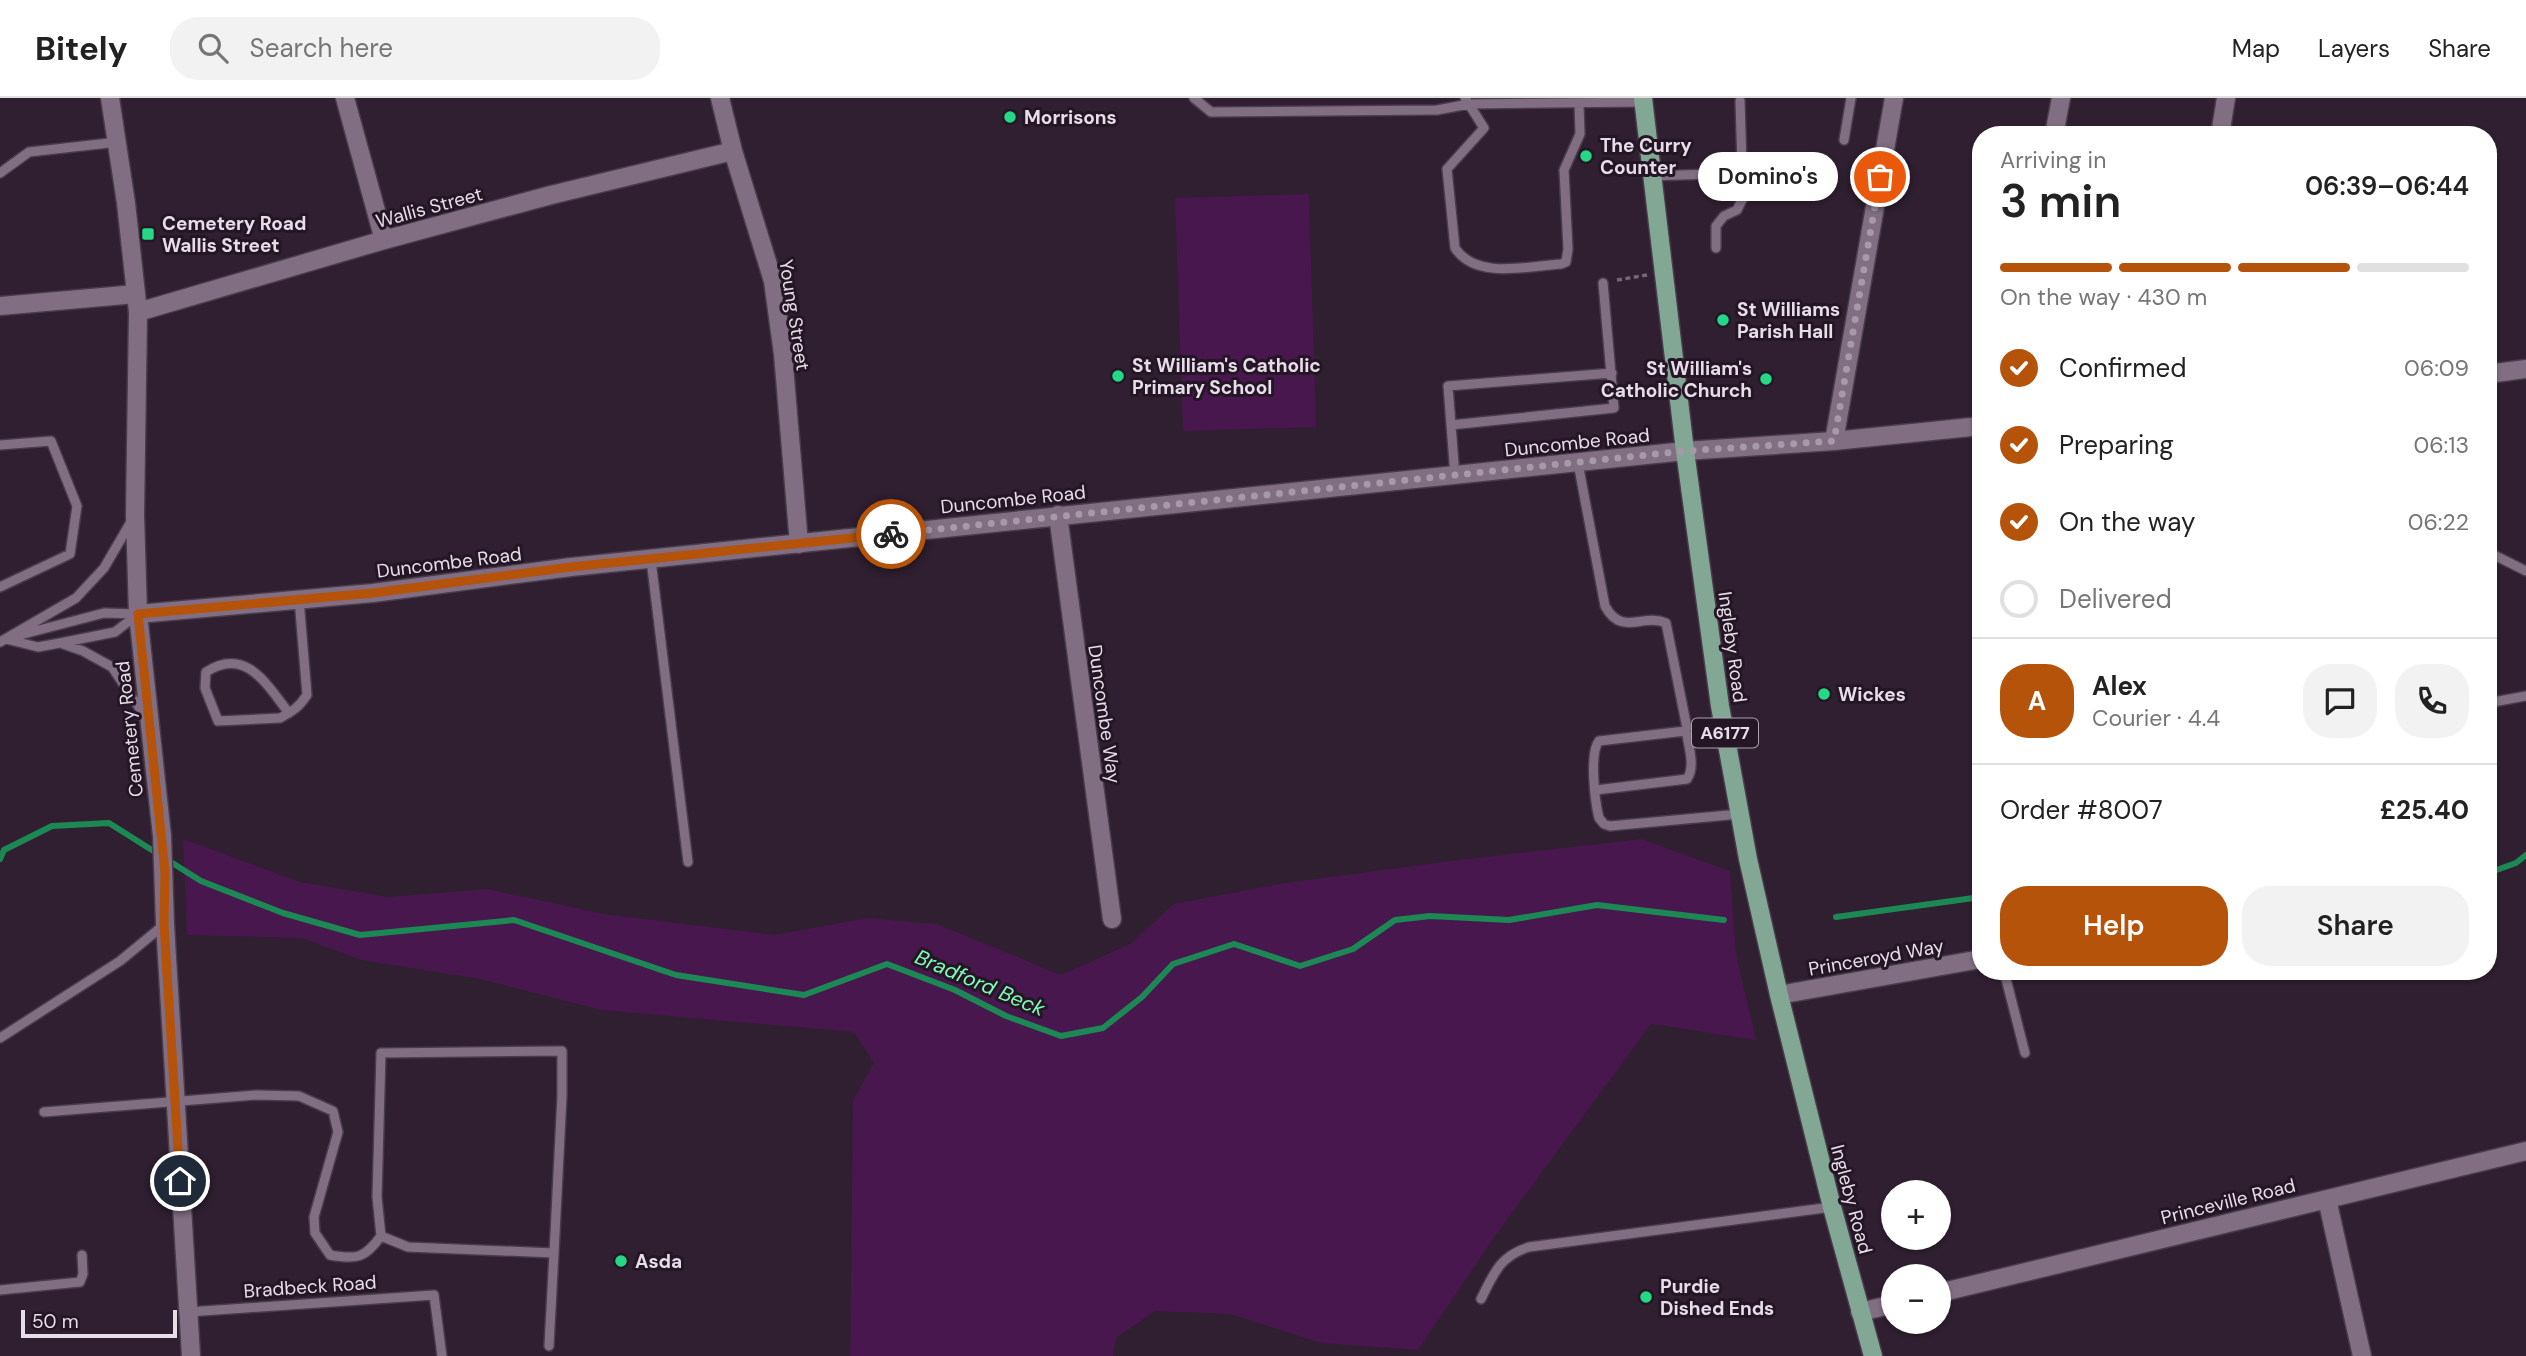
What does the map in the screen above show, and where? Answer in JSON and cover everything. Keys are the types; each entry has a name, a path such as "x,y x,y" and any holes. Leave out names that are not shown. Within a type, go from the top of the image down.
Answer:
{"main road":[{"name":"Ingleby Road","path":"1644,100 1685,451 1720,706 1779,995 1832,1207 1873,1356"}],"street":[{"name":"Cemetery Road","path":"110,98 118,142 137,303 135,515 138,614 165,872 164,924 191,1356"},
{"path":"345,98 384,240"},
{"name":"Young Street","path":"720,98 772,281 783,354 799,544"},
{"path":"1834,441 1894,98"},
{"path":"2056,126 2061,98"},
{"path":"2221,126 2226,98"},
{"name":"Wallis Street","path":"0,306 137,303 551,195 733,151"},
{"path":"2497,372 2526,369"},
{"name":"Duncombe Road","path":"138,614 373,593 571,567 1685,451 1834,441 1972,427"},
{"name":"Duncombe Way","path":"1058,515 1112,919"},
{"name":"Princeroyd Way","path":"1779,995 1972,961"},
{"name":"Princeville Road","path":"1951,1290 2526,1151"},
{"path":"2327,1199 2362,1356"},
{"path":"1860,1312 1881,1307"}],"lane":[{"path":"1194,98 1211,112 1437,110 1467,101 1578,104 1644,100"},
{"path":"1844,141 1851,98"},
{"path":"1467,101 1484,128 1447,169 1455,248 1461,257 1473,265 1488,268 1566,262 1568,249 1564,170 1580,134 1578,104"},
{"path":"1716,248 1716,226 1724,216 1737,210 1743,198 1740,101"},
{"path":"0,173 29,152 118,142"},
{"path":"1651,176 1742,173"},
{"path":"1451,425 1614,408 1603,283"},
{"path":"1455,476 1448,386 1612,373"},
{"path":"0,445 51,441 77,506 70,554 0,587"},
{"path":"1578,463 1605,606 1610,615 1624,624 1660,620 1666,623 1691,762 1691,773 1687,779 1596,790"},
{"path":"3,640 76,598 104,568 135,515"},
{"path":"2497,557 2526,572"},
{"path":"651,560 688,862"},
{"path":"289,713 261,678 248,667 233,663 217,665 206,672 205,688 218,721 280,718 297,709 307,695 299,599"},
{"path":"3,640 104,613 138,614"},
{"path":"3,640 38,647 61,643 115,632 138,614"},
{"path":"61,643 83,651 112,667 149,723"},
{"path":"2497,701 2526,696"},
{"path":"1686,730 1599,741 1596,744 1594,753 1599,818 1610,826 1740,814"},
{"path":"0,1038 120,961 164,924"},
{"path":"2006,980 2025,1053"},
{"path":"44,1112 257,1095 299,1096 333,1111 338,1132 319,1195 314,1217 315,1233 330,1255 350,1259 368,1253 381,1236 377,1197 382,1053 562,1051 550,1346"},
{"path":"1481,1299 1501,1263 1513,1252 1529,1247 1832,1207"},
{"path":"381,1236 408,1247 554,1254"},
{"path":"0,1290 80,1282 83,1274 82,1255"},
{"name":"Bradbeck Road","path":"188,1312 434,1295 442,1356"}],"path":[{"path":"1603,283 1663,272"}],"shaded area":[{"path":"1309,194 1316,427 1183,431 1175,198"},
{"path":"183,839 300,882 388,897 487,889 604,914 774,935 867,918 937,924 1061,975 1132,943 1173,904 1285,883 1641,839 1730,871 1736,954 1756,1040 1651,1024 1495,1236 1418,1350 1321,1343 1230,1314 1155,1311 1116,1338 1113,1356 850,1356 853,1100 874,1063 854,1032 601,1010 480,979 361,960 302,938 187,935"}],"waterway":[{"name":"Bradford Beck","path":"0,859 4,850 52,826 109,823 201,881 283,913 360,935 514,920 676,975 804,995 887,964 955,990 1006,1016 1061,1036 1103,1028 1142,997 1173,964 1234,944 1300,966 1353,949 1395,920 1430,916 1509,920 1597,905 1724,920"},
{"name":"Bradford Beck","path":"2497,870 2516,863 2526,855"},
{"name":"Bradford Beck","path":"1836,917 1972,898"}],"way so far":[{"path":"891,534 1685,451 1834,441 1880,177"}],"place":[{"name":"Morrisons","path":"1010,117"},
{"name":"The Curry Counter","path":"1586,156"},
{"name":"Domino's","path":"1880,177"},
{"name":"Cemetery Road Wallis Street","path":"148,234"},
{"name":"St Williams Parish Hall","path":"1723,320"},
{"name":"St William's Catholic Primary School","path":"1118,376"},
{"name":"St William's Catholic Church","path":"1766,379"},
{"name":"Wickes","path":"1824,694"},
{"name":"Asda","path":"621,1261"},
{"name":"Purdie Dished Ends","path":"1646,1297"}],"route":[{"path":"180,1181 164,924 165,872 138,614 373,593 571,567 891,534"}]}
